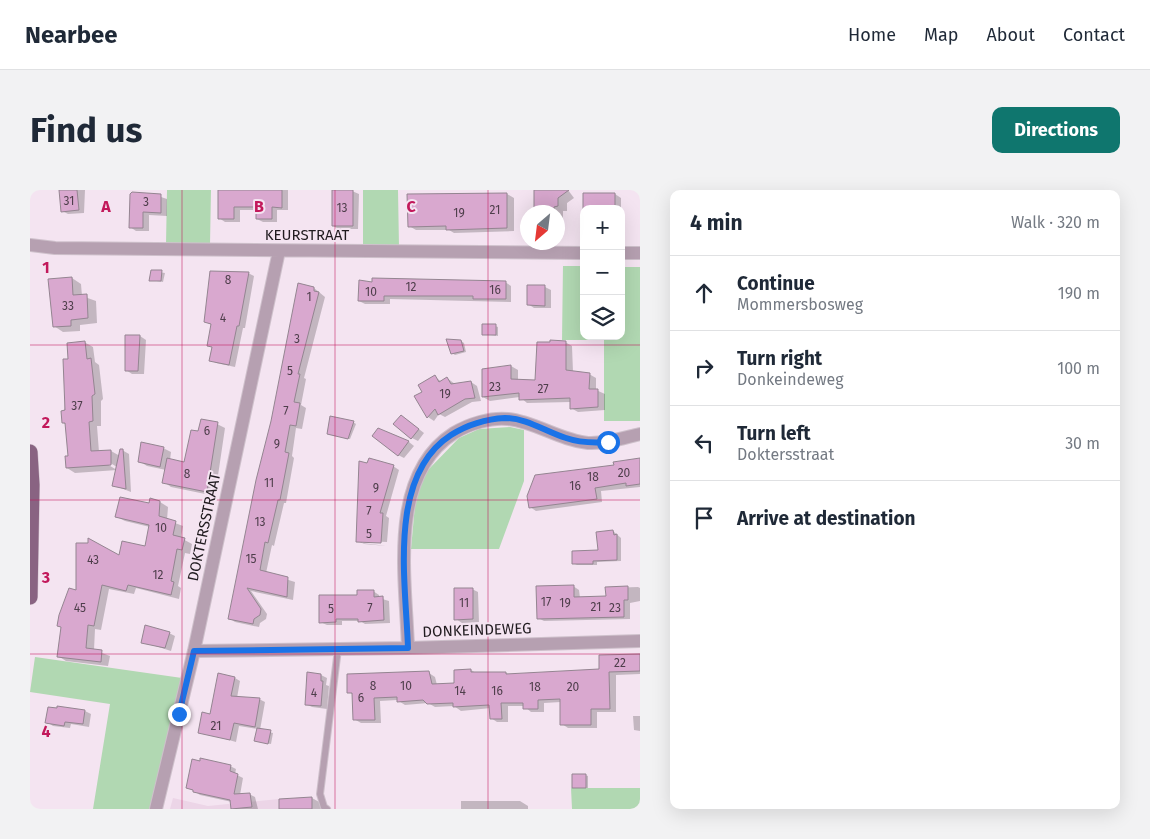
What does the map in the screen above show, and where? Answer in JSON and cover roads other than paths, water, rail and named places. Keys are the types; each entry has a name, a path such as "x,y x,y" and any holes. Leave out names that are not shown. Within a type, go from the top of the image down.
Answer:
{"main road":[{"path":"30,452 32,494 30,597"}],"street":[{"name":"KEURSTRAAT","path":"30,245 56,248 278,252 580,253"},
{"name":"DOKTERSSTRAAT","path":"156,809 194,651 278,252"},
{"path":"625,253 640,253"},
{"path":"408,648 405,565 407,510 411,492 421,465 442,441 463,427 506,418 523,421 568,439 588,443 608,442 640,434"},
{"name":"DONKEINDEWEG","path":"194,651 408,648 640,641"}],"lane":[{"path":"327,809 324,807 320,794 338,648"}]}
